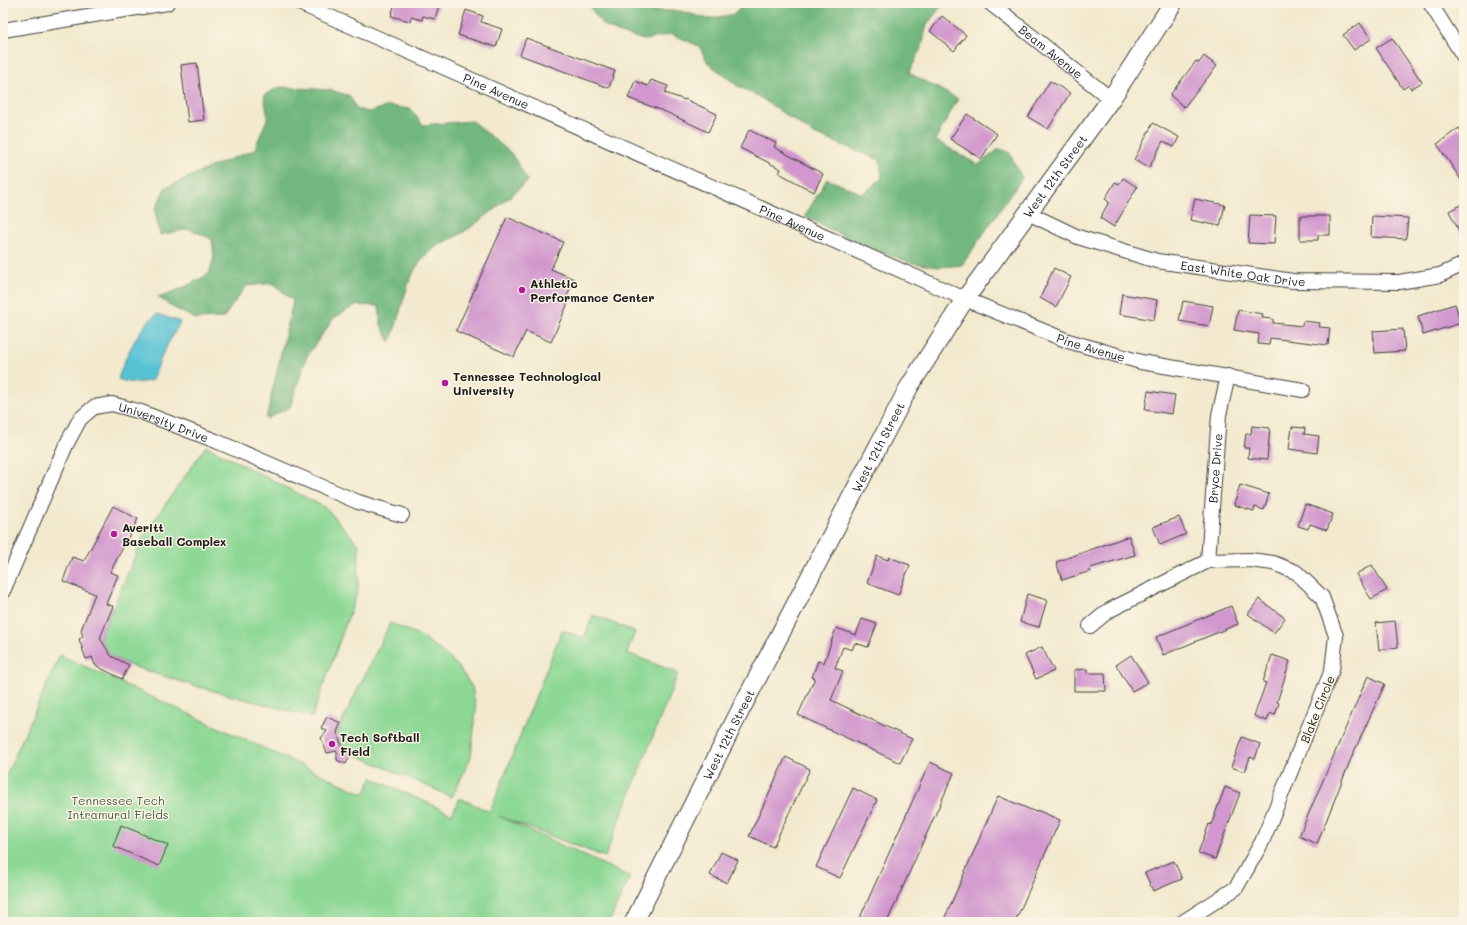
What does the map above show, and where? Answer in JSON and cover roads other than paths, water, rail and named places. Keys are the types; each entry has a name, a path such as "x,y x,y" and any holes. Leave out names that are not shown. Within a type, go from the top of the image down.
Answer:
{"main road":[{"name":"West 12th Street","path":"634,922 740,711 909,387 965,299 1111,99 1173,3"}],"street":[{"path":"3,30 167,3"},
{"name":"Pine Avenue","path":"299,3 965,299 1068,341 1141,362 1303,390"},
{"name":"Beam Avenue","path":"990,3 1111,99"},
{"path":"1430,3 1464,57"},
{"name":"East White Oak Drive","path":"1028,213 1078,237 1157,261 1293,281 1398,282 1440,275 1464,264"},
{"name":"Bryce Drive","path":"1208,561 1219,415 1228,376"},
{"name":"University Drive","path":"3,591 66,445 80,419 94,407 112,404 141,412 216,441 358,502 402,515"},
{"name":"Blake Circle","path":"1090,626 1108,611 1208,561 1250,560 1273,563 1296,572 1322,597 1336,636 1332,670 1262,842 1236,888 1183,922"}],"water":[{"path":"158,314 180,322 162,355 153,380 144,382 127,382 118,379 124,362 139,334 145,325"}],"place":[{"name":"Athletic Performance Center","path":"522,290"},
{"name":"Tennessee Technological University","path":"445,383"},
{"name":"Averitt Baseball Complex","path":"114,534"},
{"name":"Tech Softball Field","path":"332,744"}],"park label":[{"name":"Tennessee Tech Intramural Fields","path":"118,807"}]}
